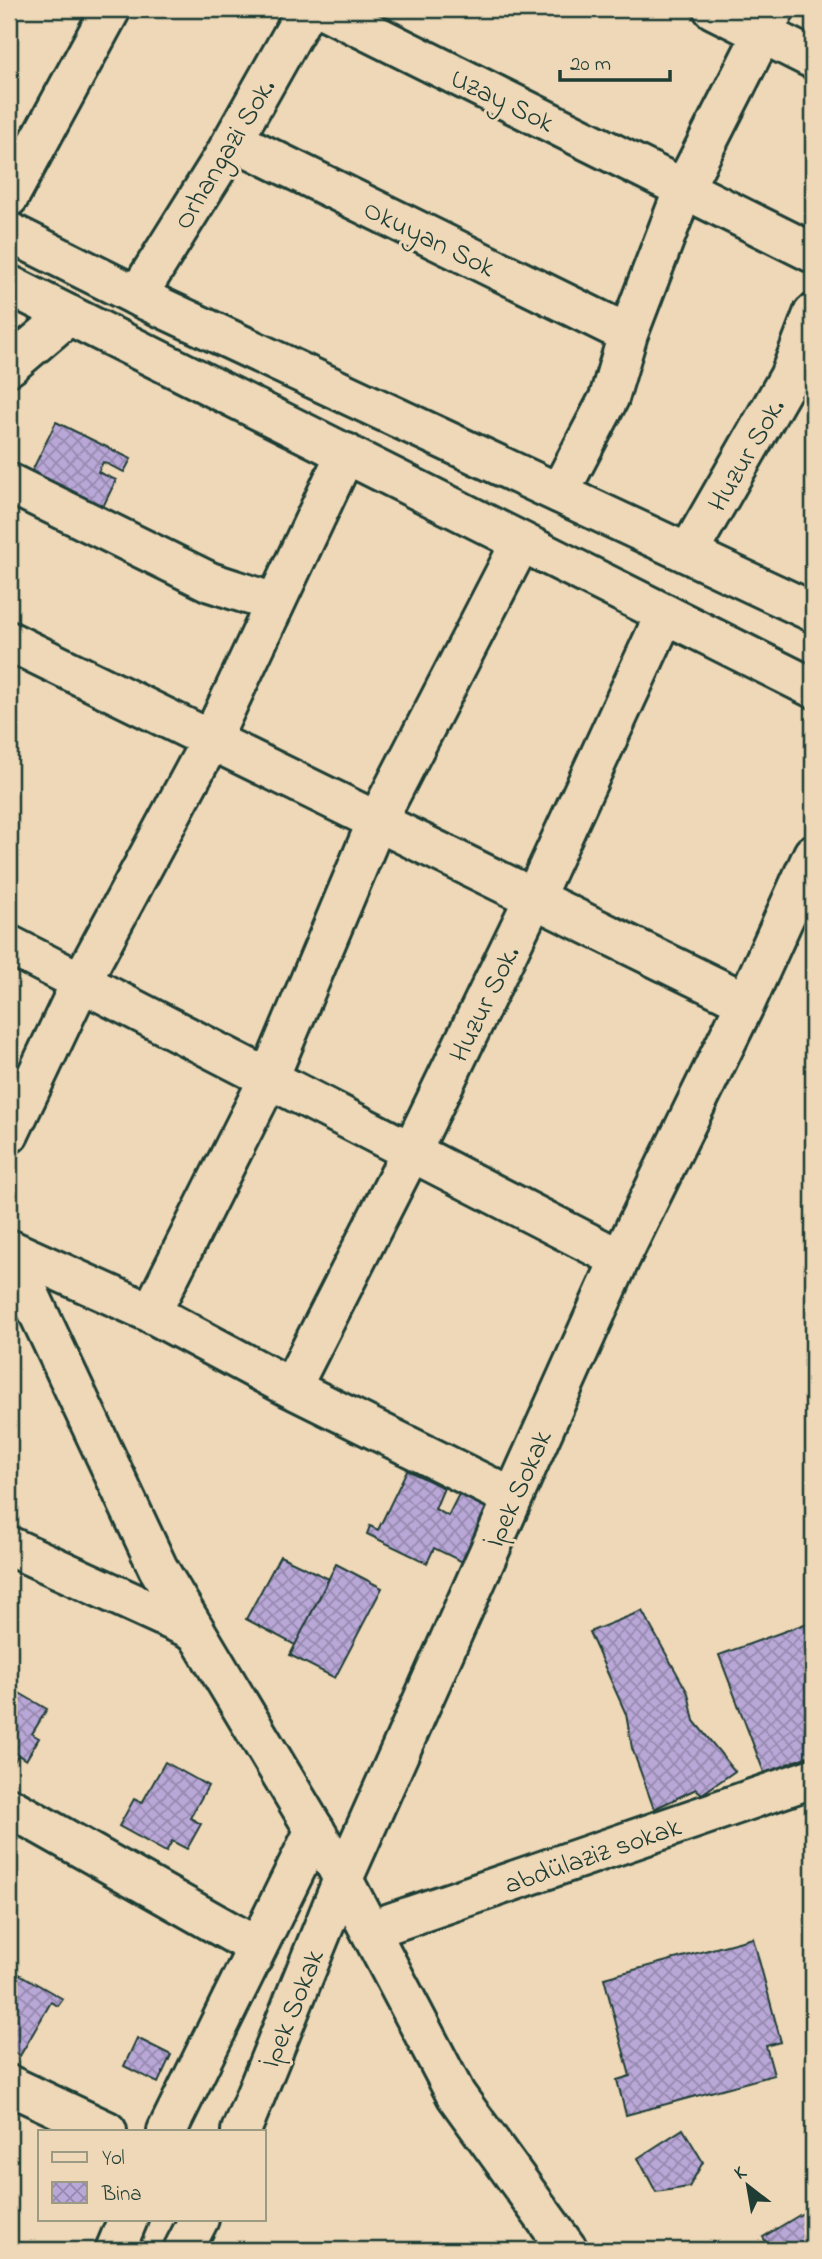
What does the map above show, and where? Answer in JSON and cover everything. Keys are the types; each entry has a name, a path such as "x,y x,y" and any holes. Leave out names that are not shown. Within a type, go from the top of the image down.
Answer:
{"street":[{"path":"9,197 111,9"},
{"name":"Orhangazi Sok.","path":"137,296 233,140 307,9"},
{"name":"Uzay Sok","path":"323,9 813,253"},
{"path":"713,9 769,21 813,59"},
{"path":"559,493 608,398 628,334 684,188 769,21"},
{"name":"Okuyan Sok","path":"233,140 628,334"},
{"path":"9,232 137,296 813,612"},
{"path":"9,285 813,688"},
{"name":"Huzur Sok.","path":"688,553 789,377 813,314"},
{"path":"9,366 69,315"},
{"path":"9,1134 81,982 211,740 346,453"},
{"path":"9,483 210,582 275,603"},
{"path":"151,1313 269,1079 377,821 521,541"},
{"name":"Huzur Sok.","path":"291,1388 411,1152 534,898 665,614"},
{"path":"9,641 746,1002"},
{"name":"İpek Sokak","path":"241,2130 343,1879 513,1497 620,1259 746,1002 813,854"},
{"path":"9,945 620,1259"},
{"path":"9,1249 151,1313 291,1388 513,1497"},
{"path":"9,1249 158,1568 315,1829 456,2095 568,2250"},
{"path":"9,1546 195,1631"},
{"name":"abdülaziz sokak","path":"370,1930 813,1778"},
{"path":"9,1807 257,1947"},
{"path":"167,2130 315,1829"},
{"path":"9,2085 105,2130"},
{"path":"115,2250 128,2220"},
{"path":"183,2250 198,2220"}],"building":[{"path":"56,422 131,459 124,472 103,462 98,472 116,480 101,511 30,475"},
{"path":"407,1470 444,1488 435,1509 448,1516 459,1494 497,1511 471,1566 434,1548 427,1563 367,1534 370,1526 378,1530"},
{"path":"280,1556 329,1579 295,1645 246,1619"},
{"path":"336,1564 382,1588 335,1678 290,1655"},
{"path":"642,1611 688,1693 694,1721 735,1771 702,1794 696,1789 654,1809 632,1748 626,1714 589,1632"},
{"path":"813,1621 813,1772 808,1756 787,1764 789,1779 770,1788 719,1655"},
{"path":"9,1687 47,1709 32,1734 39,1738 26,1760 18,1755 9,1771"},
{"path":"165,1762 208,1786 190,1818 201,1824 187,1849 172,1841 166,1852 119,1826 134,1799 142,1803"},
{"path":"753,1938 781,2042 766,2046 774,2075 626,2115 617,2080 630,2076 604,1978"},
{"path":"14,1971 63,1999 58,2006 51,2002 20,2056 9,2050 9,1980"},
{"path":"137,2038 171,2055 158,2083 124,2066"},
{"path":"683,2129 703,2162 689,2187 656,2192 638,2158"},
{"path":"813,2207 813,2250 771,2250 763,2237"}]}
